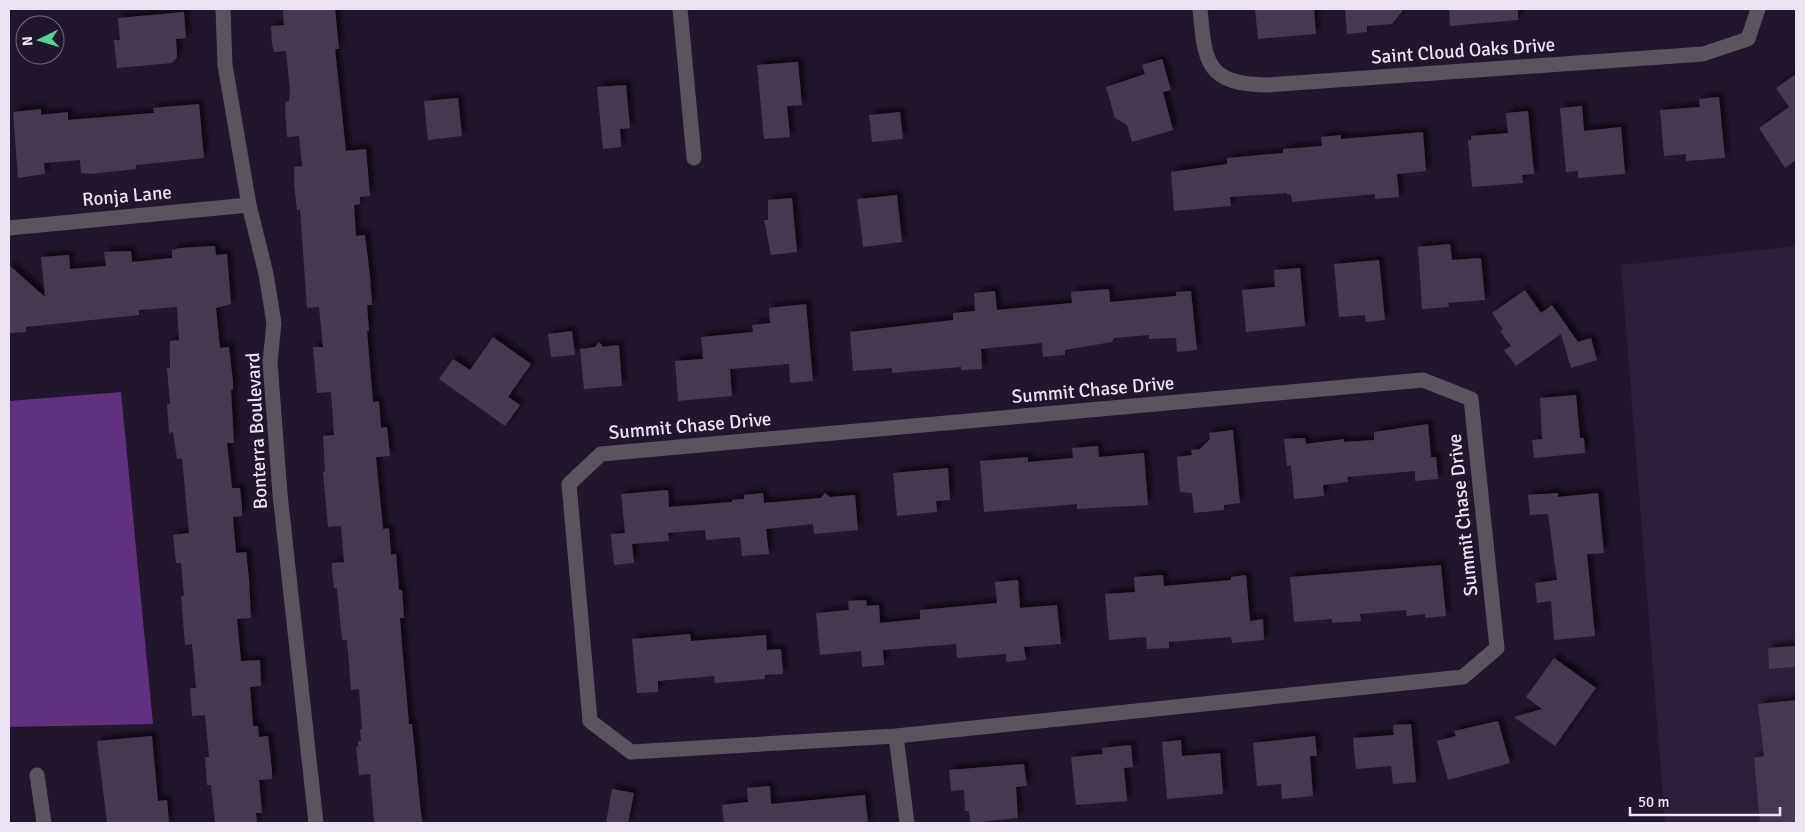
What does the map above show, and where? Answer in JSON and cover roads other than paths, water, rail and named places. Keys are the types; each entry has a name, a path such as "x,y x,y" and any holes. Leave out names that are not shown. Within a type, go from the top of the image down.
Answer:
{"street":[{"name":"Bonterra Boulevard","path":"222,9 226,65 249,205 266,274 274,323 270,362 280,494 316,823"},
{"path":"680,9 694,158"},
{"name":"Saint Cloud Oaks Drive","path":"1200,9 1206,53 1219,76 1243,85 1267,86 1703,54 1748,39 1758,9"},
{"name":"Ronja Lane","path":"9,228 249,205"},
{"name":"Summit Chase Drive","path":"1423,380 1471,399 1497,648 1463,678 896,736 631,752 590,721 568,484 601,454 1423,380"},
{"path":"896,736 907,823"},
{"path":"37,775 44,823"}]}
